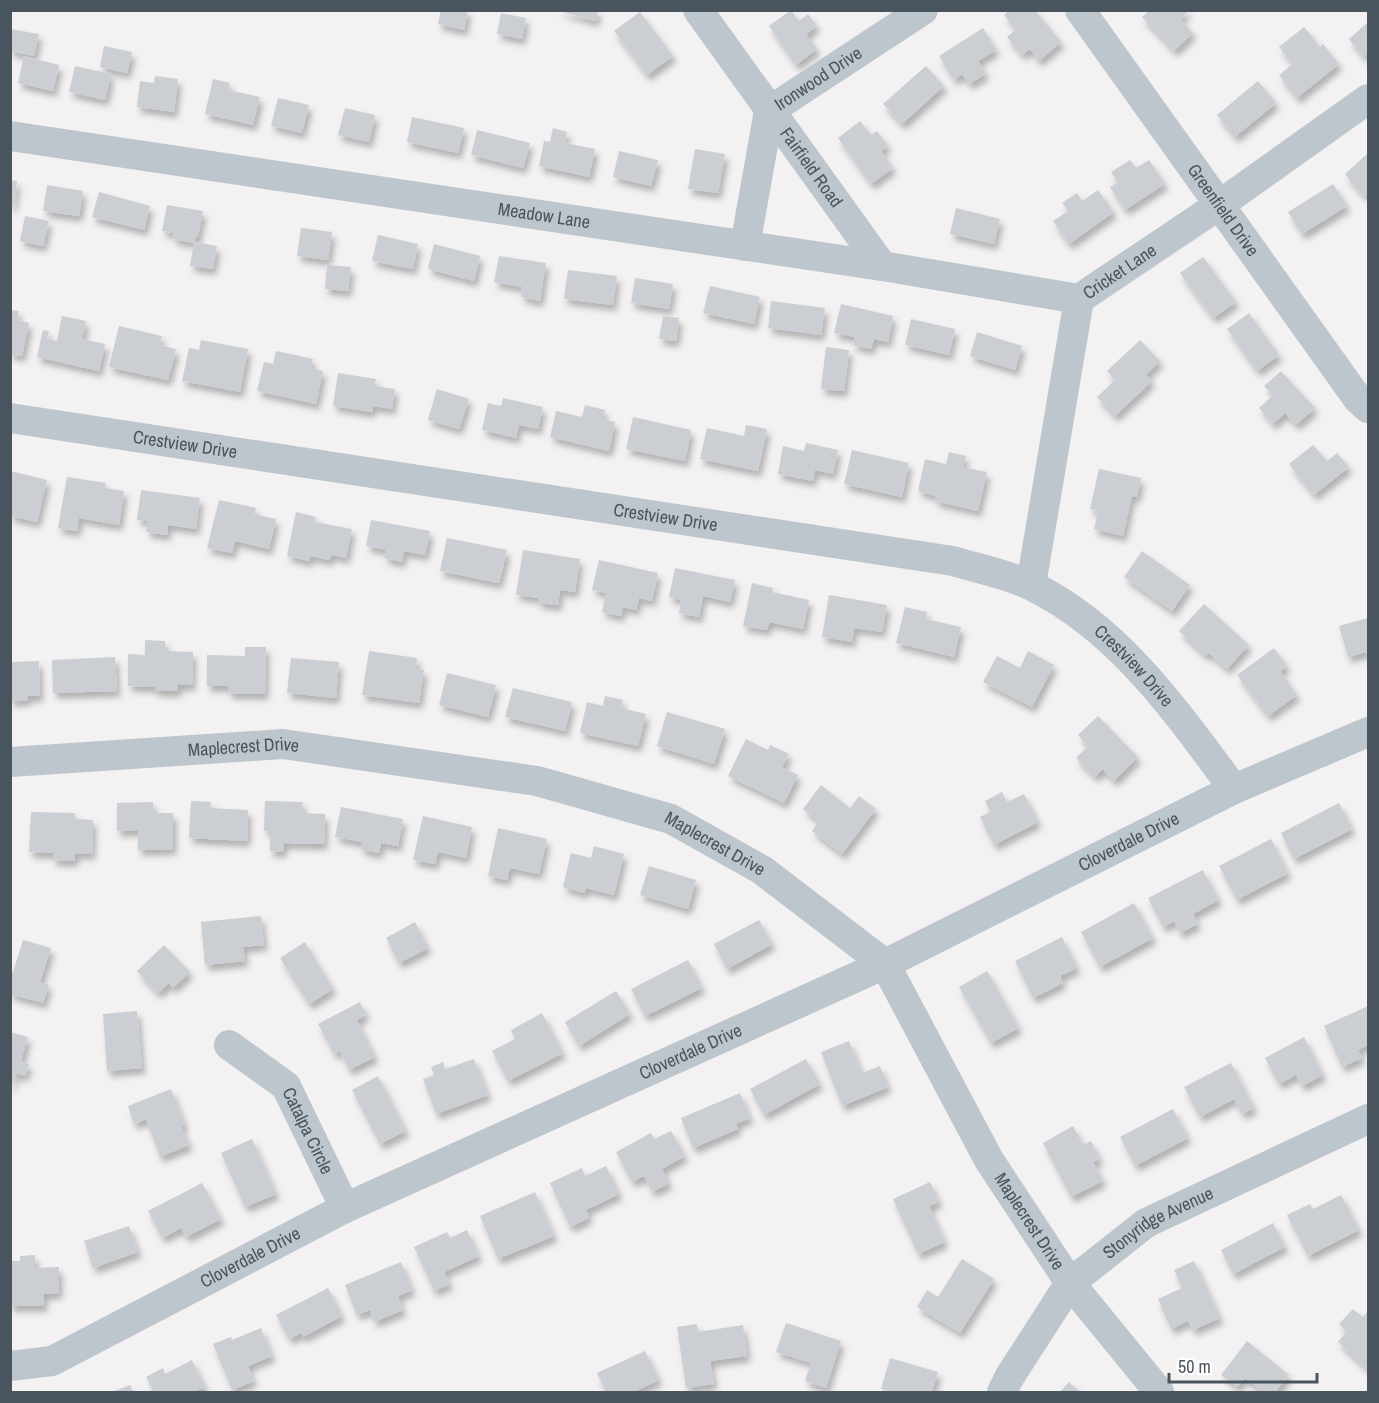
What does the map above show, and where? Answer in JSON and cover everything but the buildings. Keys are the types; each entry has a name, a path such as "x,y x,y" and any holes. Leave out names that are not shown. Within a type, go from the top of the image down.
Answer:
{"street":[{"name":"Fairfield Road","path":"698,10 882,266"},
{"name":"Ironwood Drive","path":"745,246 769,111 923,10"},
{"name":"Greenfield Drive","path":"1080,10 1358,399 1368,408"},
{"name":"Cricket Lane","path":"1031,585 1078,298 1219,205 1368,99"},
{"name":"Meadow Lane","path":"10,136 882,266 1078,298"},
{"name":"Crestview Drive","path":"10,418 953,561 1031,585 1082,615 1123,652 1170,704 1234,789"},
{"name":"Cloverdale Drive","path":"10,1366 52,1361 345,1208 885,964 1234,789 1368,732"},
{"name":"Maplecrest Drive","path":"10,762 283,744 537,781 671,819 762,870 885,964 989,1160 1070,1283 1159,1392"},
{"name":"Catalpa Circle","path":"229,1045 286,1086 345,1208"},
{"name":"Stonyridge Avenue","path":"1002,1392 1070,1283 1146,1223 1368,1119"}]}
